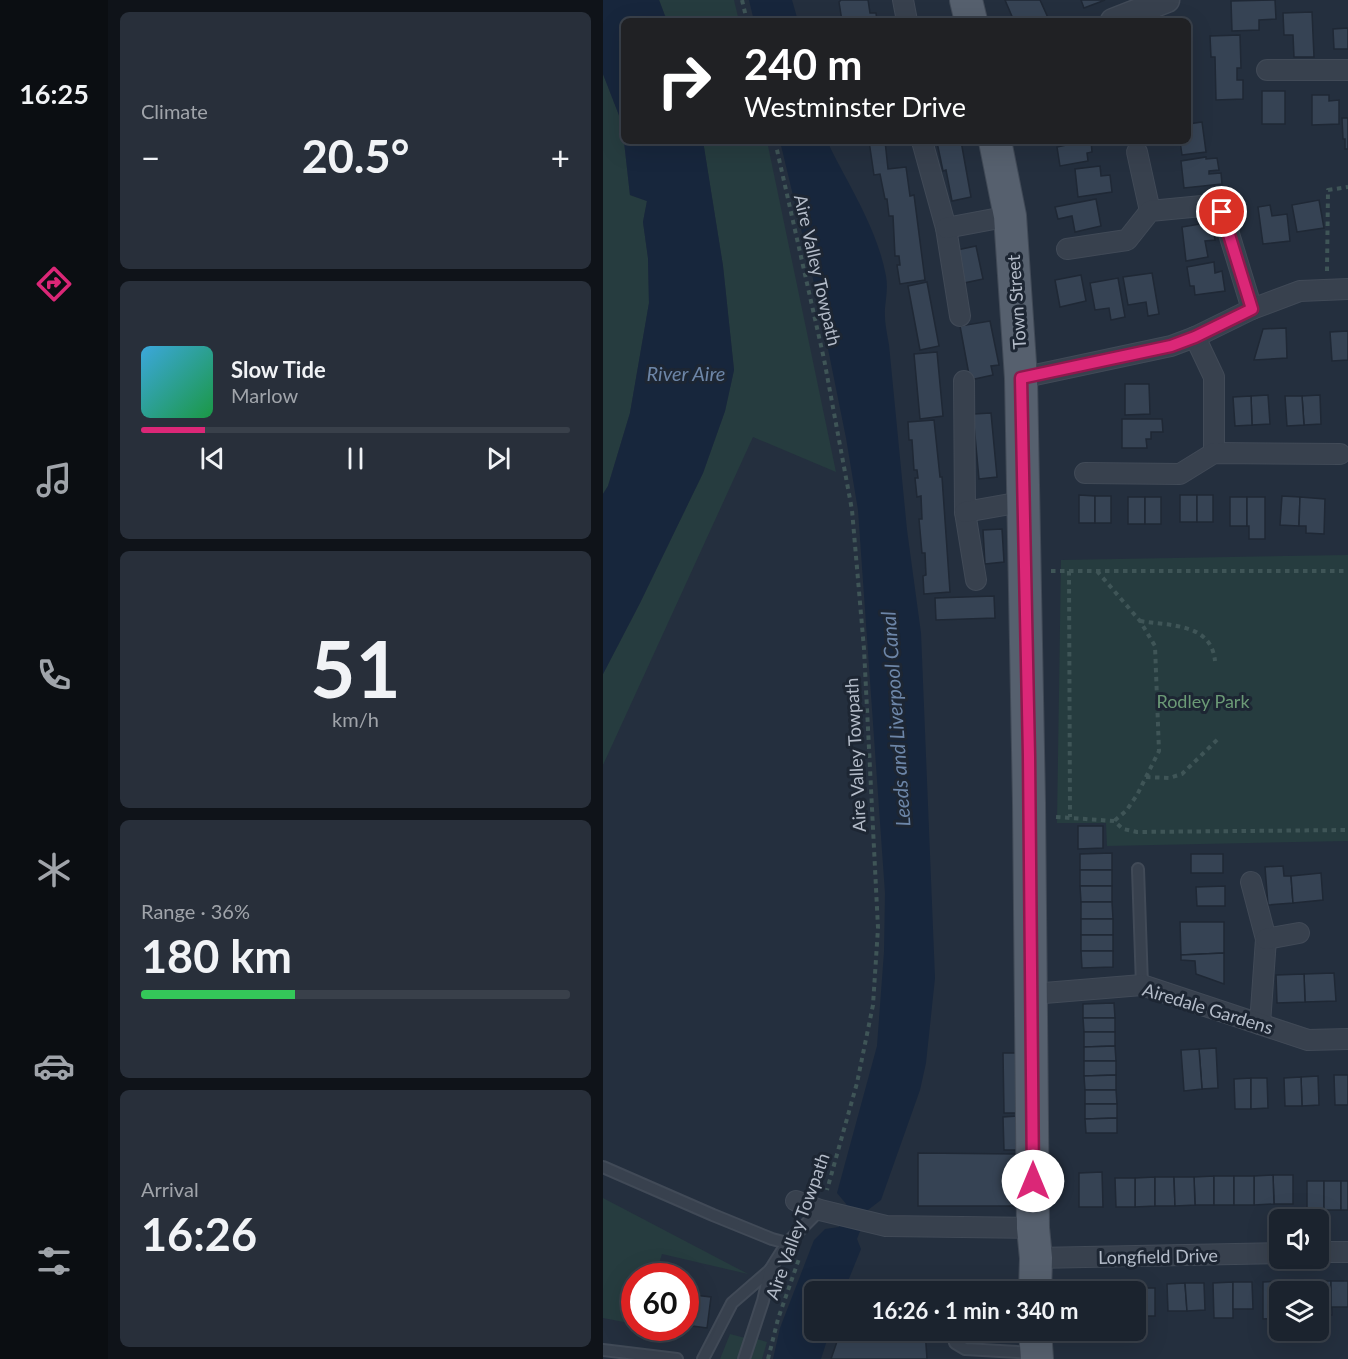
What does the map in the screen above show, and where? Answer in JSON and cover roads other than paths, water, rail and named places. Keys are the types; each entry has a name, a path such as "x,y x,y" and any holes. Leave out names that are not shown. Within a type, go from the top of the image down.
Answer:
{"main road":[{"path":"966,0 970,18"},
{"name":"Town Street","path":"996,144 1010,216 1021,378 1022,502 1026,570 1035,1281"}],"street":[{"path":"903,0 906,18"},
{"path":"1120,18 1152,3"},
{"path":"1267,70 1348,70"},
{"path":"923,144 946,228 960,316"},
{"path":"1137,153 1150,211"},
{"path":"1067,249 1127,240 1150,211 1202,206 1222,212 1252,309"},
{"path":"946,228 1010,216"},
{"path":"1021,378 1171,346 1252,309 1300,291 1348,289"},
{"path":"1195,337 1214,377 1214,453"},
{"path":"964,381 965,512 977,580"},
{"path":"1085,473 1180,474 1214,453 1340,454"},
{"path":"965,512 1022,502"},
{"path":"1251,882 1266,939 1260,1024"},
{"path":"1266,939 1299,933"},
{"name":"Airedale Gardens","path":"1032,994 1142,985 1308,1040 1348,1039"},
{"name":"Longfield Drive","path":"796,1201 828,1212 886,1226 1035,1243 1269,1253"},
{"path":"1329,1252 1348,1252"}],"lane":[{"path":"1138,869 1142,985"},
{"path":"603,1167 713,1215 787,1243"},
{"path":"703,1359 732,1302 770,1270 787,1243 828,1212"},
{"path":"744,1359 763,1301 770,1270"},
{"path":"955,1341 965,1349 1037,1348"},
{"path":"603,1350 677,1359"}],"water":[{"name":"River Aire","path":"603,0 659,0 666,18 621,18 621,120 603,74"},
{"path":"749,0 792,0 797,18 753,18"},
{"name":"River Aire","path":"624,144 703,144 723,266 734,370 725,411 703,473 603,674 603,494 608,486 630,413 649,303 648,258 643,222 647,201 630,195"},
{"name":"Leeds and Liverpool Canal","path":"781,144 829,144 869,223 886,276 885,322 907,530 921,633 935,978 926,1063 920,1090 881,1200 868,1210 857,1239 861,1249 848,1281 804,1281 804,1341 827,1341 821,1359 773,1359 780,1328 814,1240 825,1229 839,1227 847,1205 837,1193 877,1046 884,952 885,893 858,510 819,304"}],"park label":[{"name":"Rodley Park","path":"1203,701"}]}
